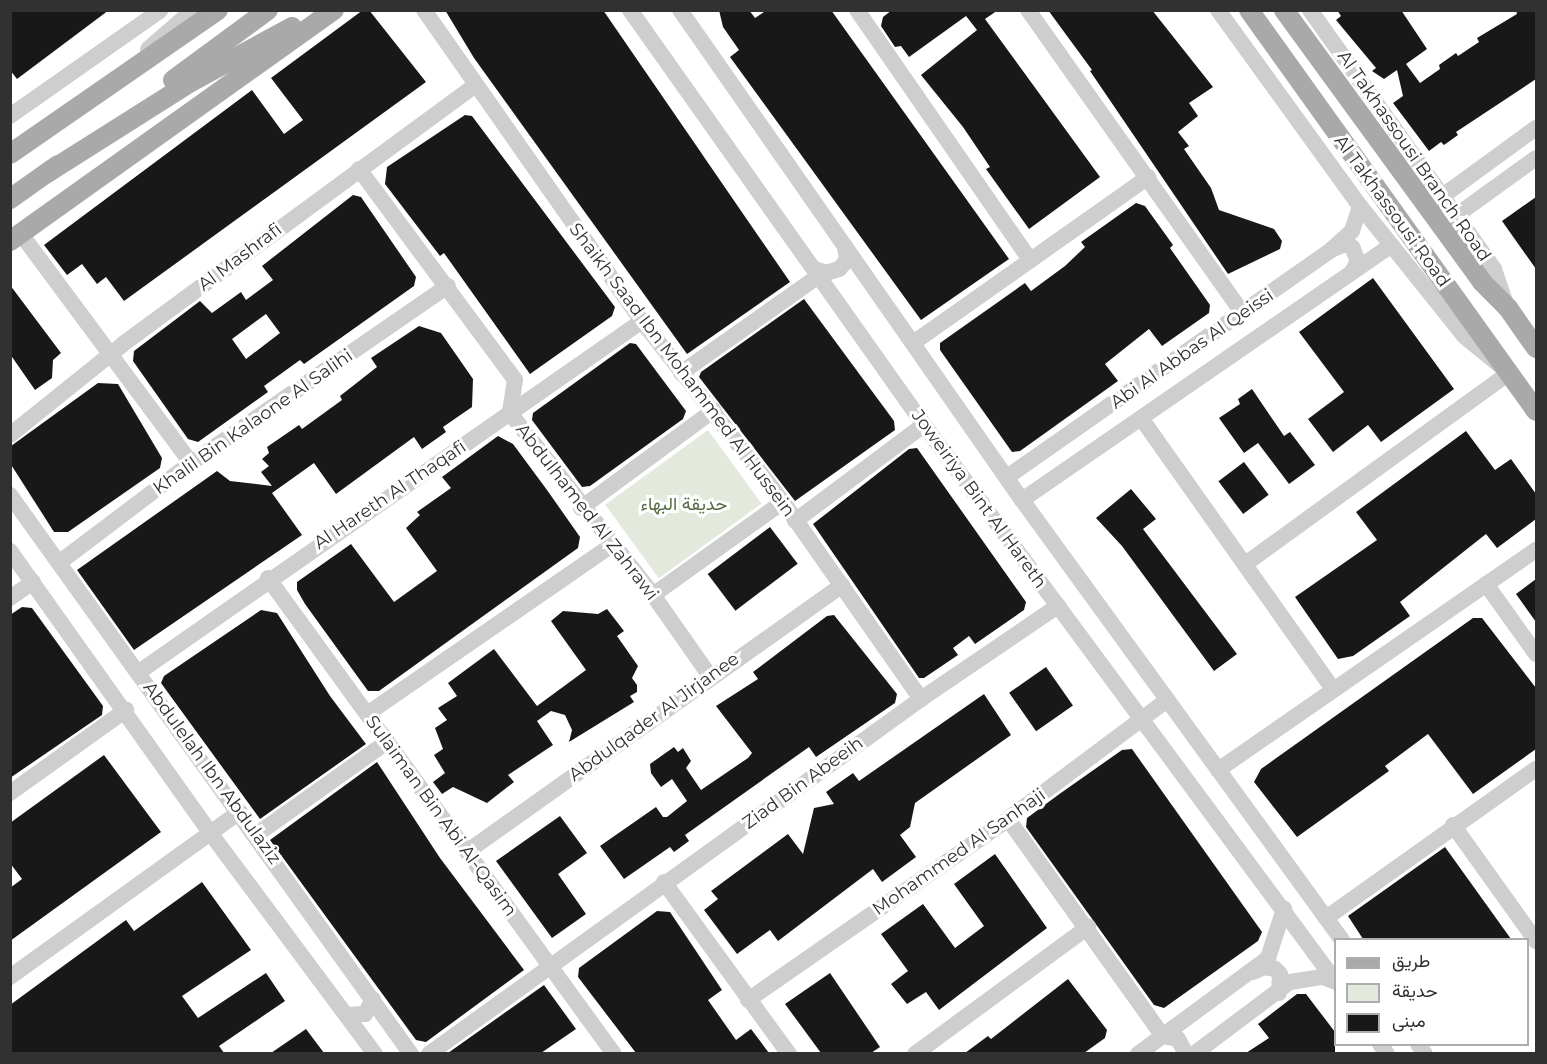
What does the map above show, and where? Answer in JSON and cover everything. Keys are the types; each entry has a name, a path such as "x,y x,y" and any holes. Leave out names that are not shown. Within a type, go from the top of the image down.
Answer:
{"main road":[{"path":"10,154 112,81 218,10"},
{"path":"47,173 190,82 323,10"},
{"path":"16,238 334,10"},
{"name":"Al Takhassousi Road","path":"1248,10 1536,411"},
{"name":"Al Takhassousi Road","path":"1284,10 1482,282 1508,308 1536,348"},
{"path":"10,199 262,14"}],"street":[{"path":"10,116 161,10"},
{"path":"112,81 193,10"},
{"name":"Shaikh Saad Ibn Mohammed Al Hussein","path":"424,10 474,86 642,321 681,373 714,410 783,502 921,699"},
{"name":"Joweiriya Bint Al Hareth","path":"630,10 818,272 924,425 1284,909 1334,981"},
{"name":"Joweiriya Bint Al Hareth","path":"680,10 1022,500 1341,938"},
{"path":"857,10 1029,258"},
{"path":"1028,10 1243,314"},
{"path":"1218,10 1360,206 1391,245 1464,336 1509,373 1245,564"},
{"name":"Al Takhassousi Branch Road","path":"1310,10 1444,195 1494,269 1508,308"},
{"name":"Al Mashrafi","path":"10,435 109,355 474,86"},
{"path":"1444,195 1535,133"},
{"path":"1457,215 1536,158"},
{"name":"Abdulhamed Al Zahrawi","path":"359,169 448,286 515,380 510,413 581,508 613,544 653,596 710,676"},
{"path":"913,343 1029,258 1148,177"},
{"name":"Abi Al Abbas Al Qeissi","path":"1007,477 1243,314 1331,250 1352,231 1360,206"},
{"path":"16,238 109,355 190,463"},
{"path":"1331,250 1345,244 1352,248 1358,261 1352,272"},
{"path":"681,373 818,272 826,273 839,269 848,260 845,245"},
{"name":"Abi Al Abbas Al Qeissi","path":"1022,500 1391,245"},
{"path":"835,297 838,281 848,272 867,277"},
{"name":"Khalil Bin Kalaone Al Salihi","path":"60,562 190,463 448,286"},
{"name":"Al Hareth Al Thaqafi","path":"139,672 268,578 642,321"},
{"path":"581,508 714,410"},
{"path":"1141,418 1334,689"},
{"path":"795,521 924,425"},
{"path":"1041,454 1035,474 1047,480 1057,476"},
{"name":"Abdulelah Ibn Abdulaziz","path":"10,495 226,792 411,1053"},
{"path":"653,596 783,502"},
{"path":"367,714 613,544"},
{"path":"1218,770 1536,550"},
{"name":"Abdulelah Ibn Abdulaziz","path":"10,551 126,711 211,834 225,849 375,1053"},
{"name":"Sulaiman Bin Abi Al-Qasim","path":"268,578 553,966 614,1053"},
{"path":"10,598 33,582"},
{"path":"1486,584 1536,654"},
{"name":"Abdulqader Al Jirjanee","path":"468,851 710,676 842,585"},
{"name":"Ziad Bin Abeeih","path":"429,1053 553,966 664,882 921,699 1058,606"},
{"name":"Mohammed Al Sanhaji","path":"748,1000 1008,819 1167,700"},
{"path":"10,793 126,711"},
{"path":"225,849 233,829 253,831 387,742"},
{"path":"1326,918 1453,825 1536,769"},
{"path":"197,814 218,816 226,805 226,792"},
{"path":"10,977 240,812"},
{"path":"1008,819 1088,927 1162,1036 1178,1039 1185,1053"},
{"path":"1453,825 1536,941"},
{"path":"664,882 748,1000 789,1053"},
{"path":"1138,1053 1268,958 1284,909"},
{"path":"915,1053 1088,927"},
{"path":"1250,973 1264,967 1275,969 1280,974 1280,993"},
{"path":"1190,1017 1192,1036 1201,1049 1280,993 1290,982 1323,978 1334,982"},
{"path":"347,1015 365,1014 373,999"},
{"path":"359,1032 364,1020 386,1017"}],"green space":[{"name":"حديقة البهاء","path":"708,430 761,504 659,578 605,505"}],"building":[{"path":"10,10 109,10 17,79 10,70"},
{"path":"363,10 369,10 426,82 124,301 106,277 97,284 82,264 67,275 44,245 252,90 284,134 303,120 271,78"},
{"path":"445,10 603,10 790,282 687,354 474,58"},
{"path":"719,10 749,10 755,18 767,10 831,10 1009,259 921,320 730,57 739,50 723,27"},
{"path":"892,10 998,10 985,19 1100,177 1029,229 986,169 990,167 963,127 921,75 977,30 966,16 909,57 901,46 895,47 881,26 883,17"},
{"path":"1048,10 1152,10 1213,87 1189,103 1198,116 1178,132 1189,146 1184,149 1211,188 1219,210 1274,229 1282,241 1280,249 1228,274 1090,71 1092,70"},
{"path":"1337,10 1401,10 1427,49 1406,64 1420,83 1440,69 1439,65 1456,53 1458,56 1479,42 1477,38 1517,14 1516,10 1536,10 1536,79 1456,132 1458,135 1444,145 1441,142 1429,151 1393,103 1403,96 1397,70 1384,79 1372,71 1376,68 1336,20 1341,16"},
{"path":"465,115 472,116 615,307 612,316 530,374 444,253 440,256 385,184 387,167"},
{"path":"353,195 361,197 416,277 414,286 304,364 300,360 264,386 268,392 198,442 188,439 133,361 134,351 200,301 212,313 241,292 246,300 273,280 262,266","holes":["266,314 280,333 246,359 232,339"]},
{"path":"1536,197 1536,269 1502,221"},
{"path":"1136,203 1145,206 1173,245 1170,248 1210,305 1209,313 1162,346 1149,329 1105,364 1118,381 1020,451 1012,452 940,350 940,343 1025,283 1031,291 1065,266 1085,247 1081,242"},
{"path":"1373,278 1454,389 1381,442 1368,425 1333,452 1308,419 1344,392 1299,332"},
{"path":"10,285 61,353 53,360 52,378 35,390 10,354"},
{"path":"804,299 894,421 895,430 795,501 699,377 701,372"},
{"path":"419,326 441,333 473,379 472,407 443,427 446,432 422,449 414,437 336,494 314,463 272,493 302,535 134,650 77,570 217,471 230,481 272,486 261,472 269,466 262,459 269,453 267,447 299,425 302,429 342,400 340,396 377,367 371,358"},
{"path":"630,343 636,344 686,411 683,419 590,486 582,487 532,420 533,413"},
{"path":"98,383 118,384 162,458 160,468 68,532 54,532 10,463 11,446"},
{"path":"1252,389 1284,436 1290,432 1315,465 1289,484 1258,443 1244,453 1219,418 1240,404 1238,399"},
{"path":"1466,431 1495,470 1511,459 1536,494 1536,519 1497,548 1486,534 1400,602 1410,616 1353,656 1338,659 1295,597 1377,540 1356,512"},
{"path":"498,436 513,444 547,490 580,537 578,548 379,691 368,691 305,604 297,590 297,582 351,544 394,602 437,571 406,528 420,515 417,512 451,488 442,477"},
{"path":"917,448 1026,602 1024,610 975,644 969,636 953,648 958,655 924,678 919,678 813,524 909,449"},
{"path":"1244,462 1269,495 1243,514 1218,481"},
{"path":"1131,489 1156,519 1143,529 1237,654 1214,671 1122,546 1096,518"},
{"path":"770,527 798,564 735,611 708,574"},
{"path":"1536,579 1536,622 1516,594"},
{"path":"22,607 32,608 103,706 102,715 10,778 10,615"},
{"path":"607,609 624,631 617,636 638,666 632,678 637,685 637,692 630,696 634,702 569,742 572,730 565,715 551,711 537,721 553,745 508,775 514,782 487,803 453,787 442,794 433,782 445,773 434,755 443,749 435,728 447,720 438,708 457,696 448,683 494,649 537,706 586,670 551,621 563,611 598,614"},
{"path":"261,610 277,613 330,696 366,744 260,819 161,683 164,676"},
{"path":"834,615 897,694 895,703 816,757 809,747 685,835 689,841 674,852 670,847 624,879 600,846 656,807 663,817 667,817 687,801 672,779 661,787 651,773 650,764 674,747 678,752 683,748 691,761 686,768 701,790 748,758 752,753 716,706 758,679 753,672 827,616"},
{"path":"1473,618 1482,618 1536,688 1536,749 1473,794 1428,734 1385,766 1389,771 1297,837 1254,782 1261,769"},
{"path":"1046,667 1073,706 1036,731 1009,693"},
{"path":"984,694 1011,735 915,803 910,827 900,835 916,857 882,882 873,869 778,941 770,930 737,954 704,910 718,899 711,891 788,834 803,854 814,808 834,804 826,792 853,773 859,781"},
{"path":"1132,749 1262,932 1258,941 1164,1008 1154,1005 1026,827 1027,818 1058,795 1122,750"},
{"path":"104,755 161,832 10,941 10,888 22,879 10,863 10,823"},
{"path":"377,762 440,858 524,970 426,1042 416,1040 270,840"},
{"path":"560,816 587,853 558,874 586,914 552,938 496,861"},
{"path":"1445,847 1510,938 1362,938 1348,916"},
{"path":"995,854 1047,928 939,1010 926,992 907,1004 891,984 908,971 881,934 923,904 955,948 984,926 954,884"},
{"path":"202,882 251,950 182,996 198,1018 266,973 285,1001 219,1046 224,1053 10,1053 10,1005 126,920 134,931"},
{"path":"657,911 670,912 722,990 708,1000 736,1040 751,1029 769,1053 636,1053 578,977 579,968"},
{"path":"830,973 880,1047 871,1053 821,1053 785,1004"},
{"path":"1068,979 1107,1030 1105,1038 1084,1053 965,1053 988,1036 991,1039"},
{"path":"544,985 576,1029 541,1053 448,1053"},
{"path":"1297,994 1306,994 1334,1031 1335,1053 1246,1053 1269,1038 1258,1024"},
{"path":"306,1029 324,1053 271,1053"}]}
